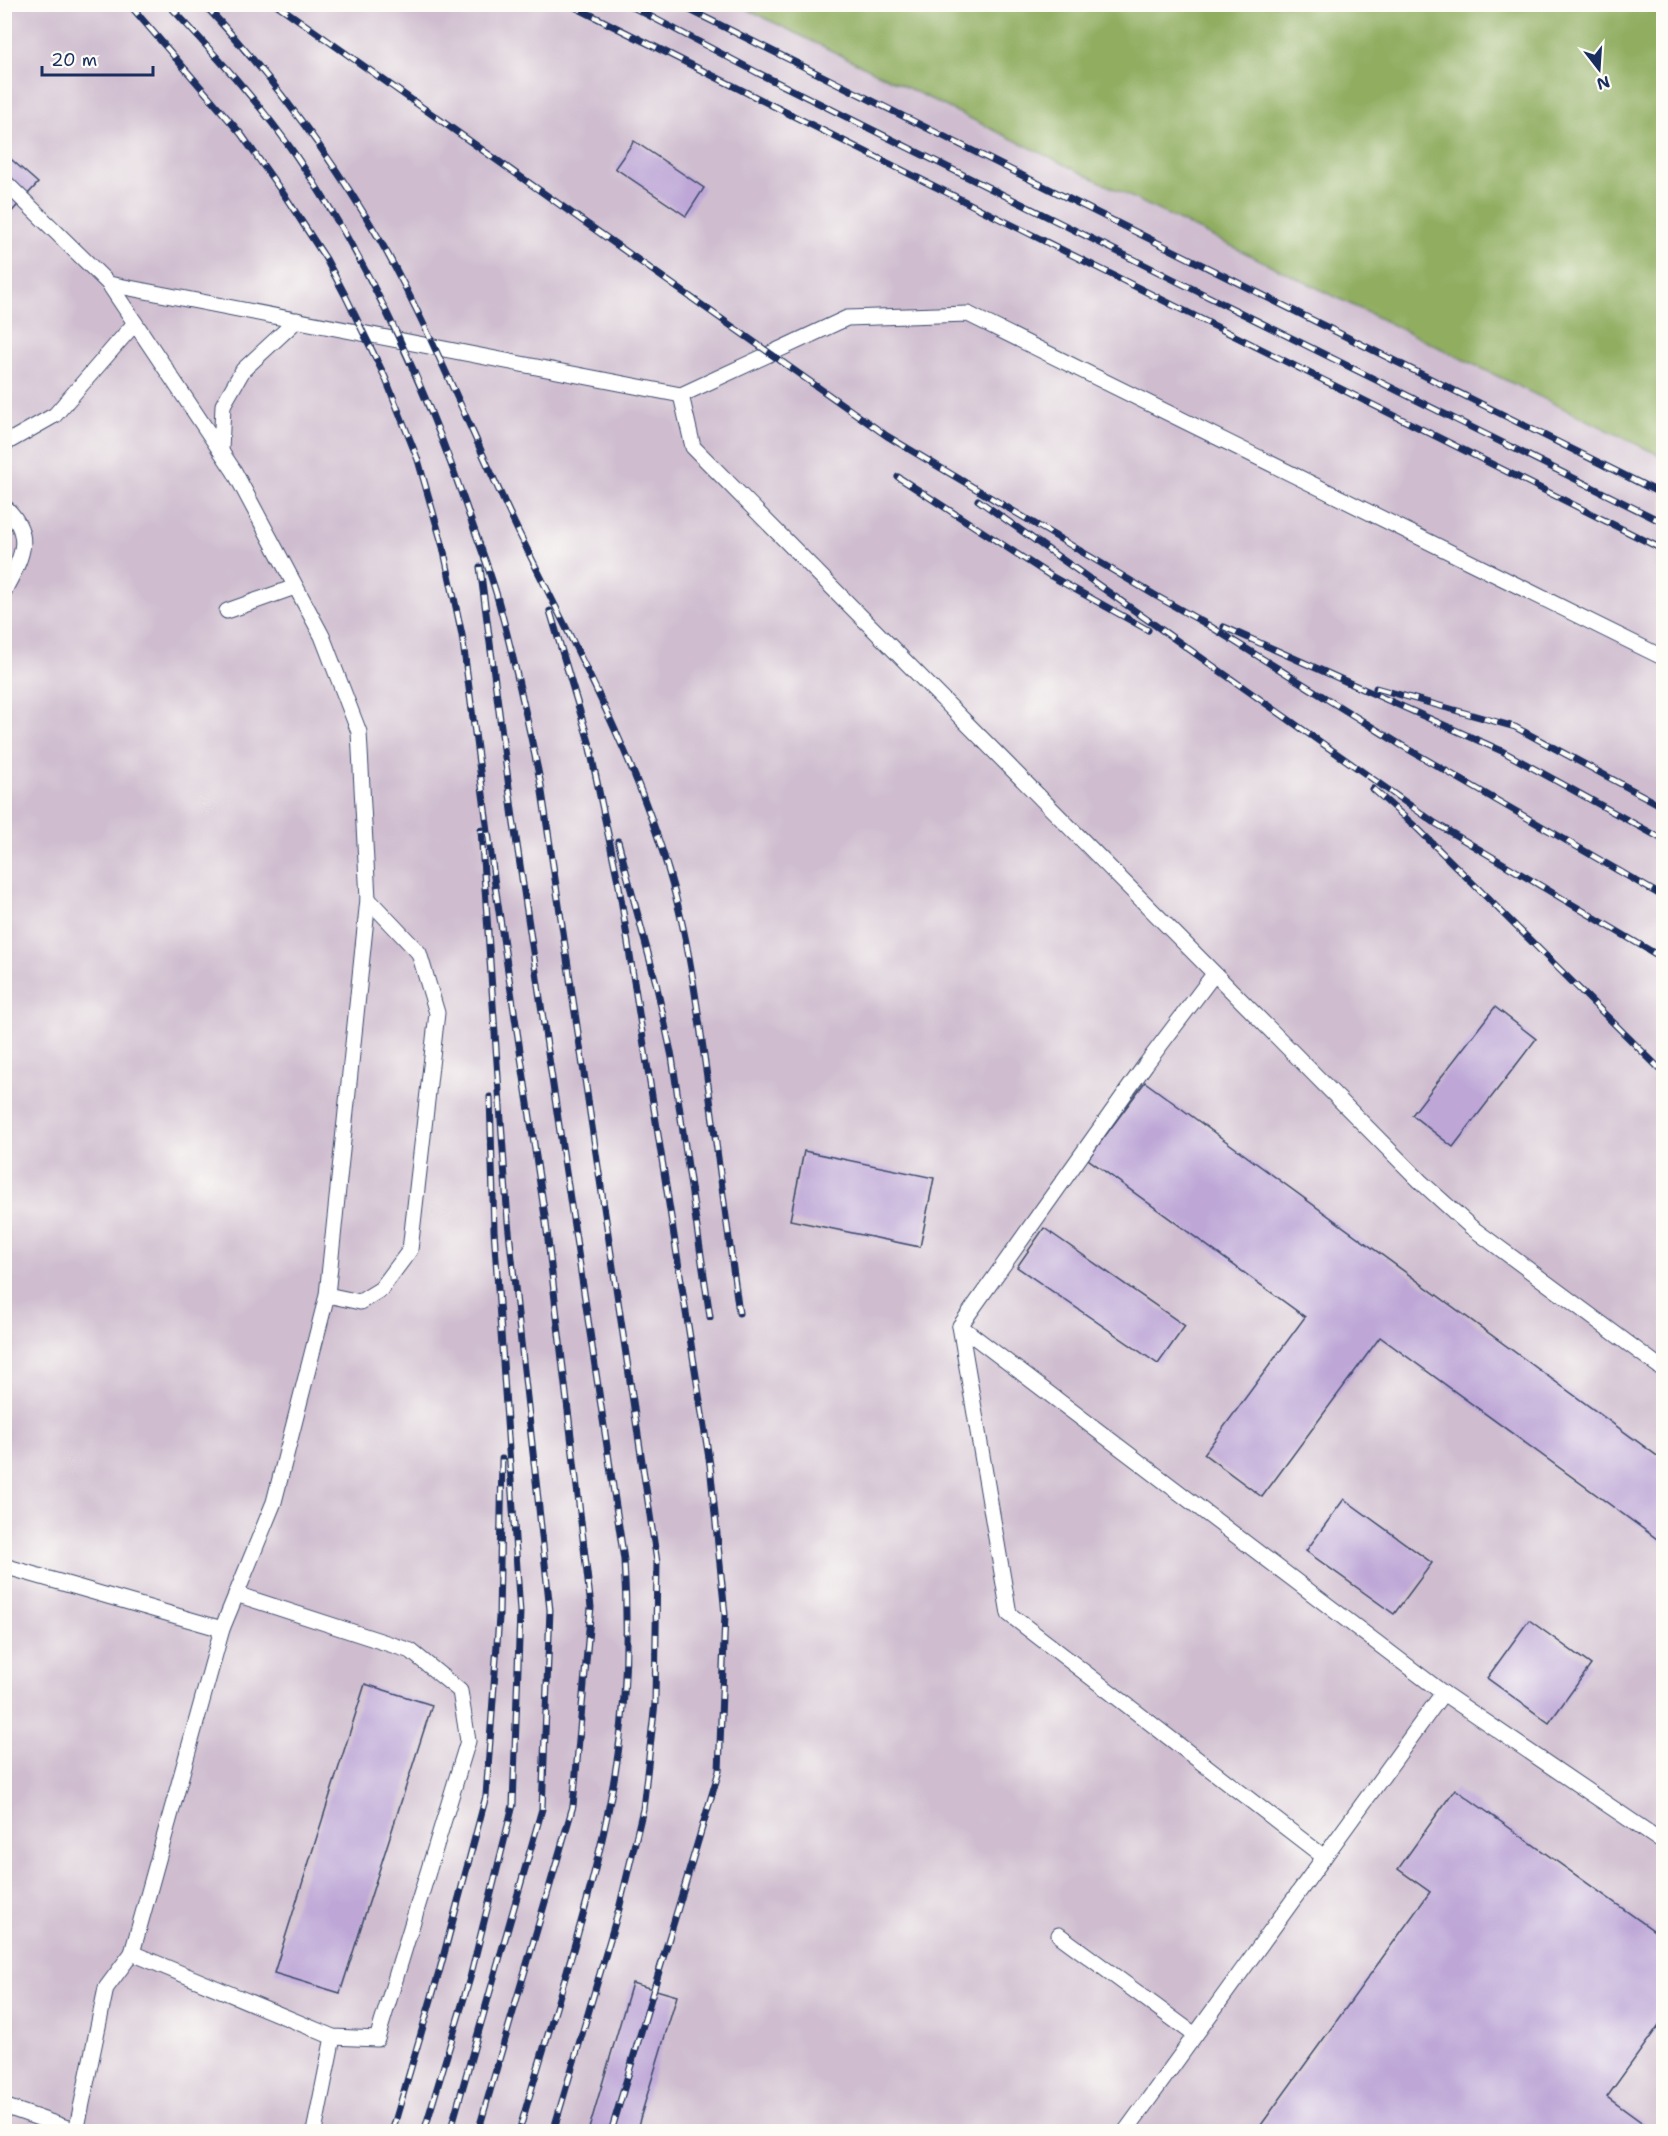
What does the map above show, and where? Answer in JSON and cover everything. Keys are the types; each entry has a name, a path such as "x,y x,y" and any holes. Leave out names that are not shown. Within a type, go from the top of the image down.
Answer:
{"lane":[{"path":"4,181 109,284 234,471 322,636 359,732 368,899 327,1295 274,1502 222,1629 132,1953 106,1988 76,2131 4,2106"},
{"path":"109,284 681,395 847,318 968,314 1664,658"},
{"path":"221,451 223,405 243,369 297,320"},
{"path":"4,444 56,415 135,323"},
{"path":"681,395 693,447 1419,1181 1471,1227 1664,1370"},
{"path":"4,506 15,515 22,531 23,553 4,591"},
{"path":"227,611 295,586"},
{"path":"327,1295 360,1302 381,1289 410,1250 437,1012 419,953 368,899"},
{"path":"1214,974 1146,1064 960,1326 1009,1614 1324,1857"},
{"path":"960,1326 1443,1694 1664,1843"},
{"path":"4,1566 222,1629"},
{"path":"132,1953 333,2037 377,2039 468,1741 460,1691 411,1651 236,1594"},
{"path":"1125,2132 1443,1694"},
{"path":"1059,1935 1195,2035"},
{"path":"314,2132 333,2037"}],"shaded area":[{"path":"5,5 738,5 1663,457 1663,2131 5,2132"}],"green space":[{"path":"738,5 1663,5 1663,457"}],"building":[{"path":"634,141 704,188 686,216 615,168"},
{"path":"4,153 38,183 4,220"},
{"path":"1495,1007 1536,1039 1453,1147 1412,1115"},
{"path":"1145,1082 1664,1461 1664,1544 1380,1337 1262,1497 1204,1454 1305,1317 1088,1159"},
{"path":"804,1151 934,1178 920,1247 790,1220"},
{"path":"1044,1228 1185,1326 1158,1364 1017,1267"},
{"path":"1344,1499 1432,1563 1394,1614 1306,1551"},
{"path":"1529,1620 1591,1665 1549,1723 1487,1678"},
{"path":"365,1684 432,1705 340,1993 274,1973"},
{"path":"1455,1789 1664,1938 1664,2018 1607,2097 1655,2132 1256,2132 1430,1892 1398,1869"},
{"path":"632,1983 677,1996 636,2132 588,2132"}],"railway":[{"path":"129,4 241,134 326,259 345,295 385,377 418,460 443,547 462,635 495,885 546,1223 591,1607 573,1806 478,2132"},
{"path":"168,4 280,133 346,236 392,323 432,413 493,584 515,666 541,785 657,1562 655,1703 643,1809 619,1909 553,2132"},
{"path":"204,4 299,118 342,179 381,242 453,387 520,535 630,763 664,857 687,948 695,991 739,1313"},
{"path":"276,4 887,436 1208,625 1401,745 1664,897"},
{"path":"569,4 1664,550"},
{"path":"627,4 758,73 1664,523"},
{"path":"678,4 1664,495"},
{"path":"898,477 1051,576 1148,630"},
{"path":"978,500 1435,823 1664,959"},
{"path":"480,567 513,818 624,1560 626,1609 623,1706 610,1801 588,1897 519,2132"},
{"path":"550,611 592,752"},
{"path":"1224,627 1502,751 1664,840"},
{"path":"1376,688 1515,727 1664,807"},
{"path":"589,744 619,886 710,1465 725,1614 719,1771 611,2132"},
{"path":"1373,789 1418,829 1664,1073"},
{"path":"450,2132 542,1809 550,1610 508,1222 481,830"},
{"path":"618,841 656,983 672,1057 710,1317"},
{"path":"424,2132 470,1978 513,1805 520,1612 494,1230 490,1097"},
{"path":"392,2132 440,1969 486,1796 499,1617 502,1459"}]}
